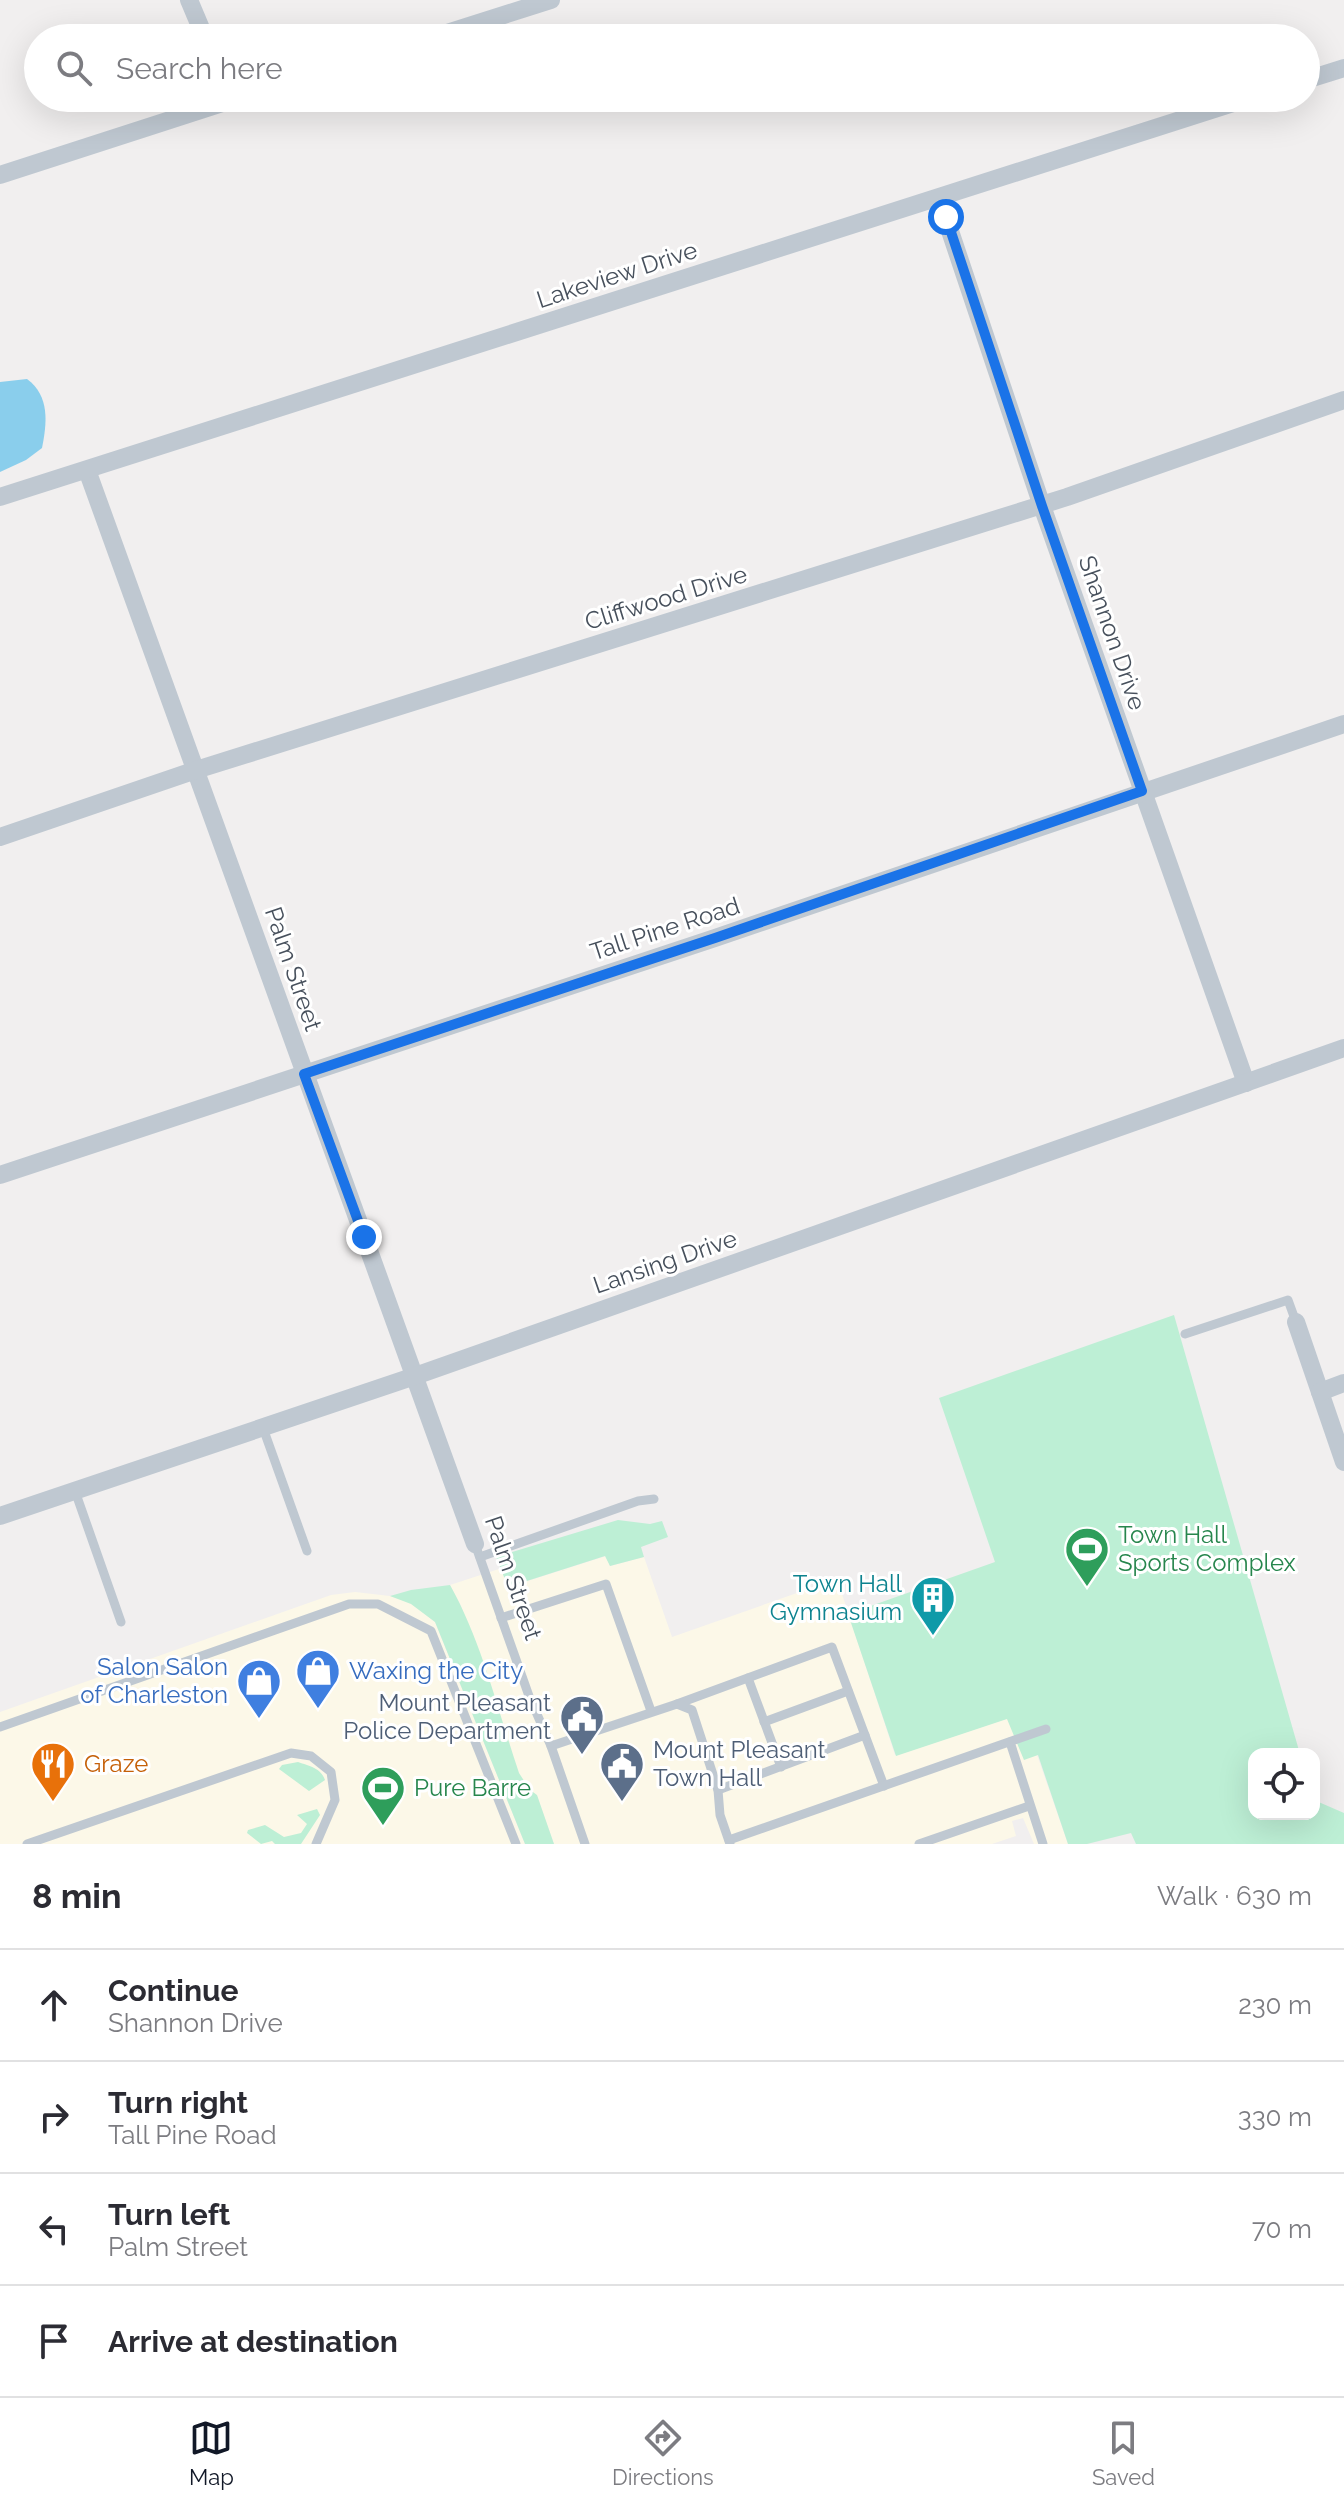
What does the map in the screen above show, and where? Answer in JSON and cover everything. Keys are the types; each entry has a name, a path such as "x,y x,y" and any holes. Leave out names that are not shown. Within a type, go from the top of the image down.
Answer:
{"street":[{"path":"189,0 199,24"},
{"path":"475,24 551,0"},
{"path":"1320,76 1344,68"},
{"path":"0,175 189,112"},
{"name":"Lakeview Drive","path":"0,497 1206,112"},
{"name":"Shannon Drive","path":"939,198 1042,506 1246,1083"},
{"name":"Cliffwood Drive","path":"0,837 196,770 1042,506 1344,400"},
{"name":"Palm Street","path":"87,470 478,1550"},
{"name":"Tall Pine Road","path":"0,1175 715,938 1344,724"},
{"name":"Lansing Drive","path":"0,1516 415,1376 1344,1048"},
{"path":"1296,1322 1344,1462"},
{"path":"1320,1392 1344,1383"}],"lane":[{"path":"1185,1334 1288,1300 1296,1322"},
{"path":"263,1428 307,1551"},
{"path":"75,1491 121,1622"},
{"path":"478,1550 633,1502 654,1499"},
{"name":"Palm Street","path":"478,1550 585,1844"},
{"path":"501,1618 606,1584 651,1711"},
{"path":"0,1727 349,1604 378,1604 431,1631 516,1844"},
{"path":"551,1746 832,1647 884,1786"},
{"path":"748,1678 781,1767"},
{"path":"764,1722 848,1691"},
{"path":"677,1704 692,1710 718,1790 720,1815 729,1842 1046,1729"},
{"path":"718,1790 865,1735"},
{"path":"1010,1742 1043,1844"},
{"path":"27,1844 291,1753 311,1756 331,1772 335,1800 316,1844"},
{"path":"919,1844 1029,1806"}],"shaded area":[{"path":"606,1556 610,1566 644,1557 672,1637 837,1579 895,1755 1007,1718 1024,1759 1037,1755 1068,1844 1034,1844 1023,1818 1012,1821 1016,1836 992,1844 554,1844 537,1796 519,1774 461,1606 450,1585 502,1568 509,1587"},
{"path":"355,1592 390,1596 411,1603 435,1622 525,1844 0,1844 0,1712 331,1595"}],"green space":[{"name":"Town Hall Sports Complex","path":"1174,1315 1298,1748 1248,1748 1248,1820 1320,1820 1320,1803 1344,1813 1344,1844 1136,1844 1131,1833 1087,1844 1068,1844 1038,1755 1024,1760 1007,1719 896,1756 848,1614 995,1562 939,1398"},
{"path":"618,1520 650,1524 662,1521 668,1537 641,1547 644,1557 610,1566 605,1556 508,1587 496,1557"},
{"path":"450,1585 480,1653 519,1773 537,1795 554,1844 525,1844 435,1622 411,1604 390,1596"},
{"path":"298,1762 318,1770 325,1780 309,1791 279,1769 282,1765"},
{"path":"317,1809 320,1815 301,1844 275,1844 272,1841 261,1844 247,1833 265,1825 284,1837 301,1833 307,1824 297,1815"}],"water":[{"path":"27,379 40,393 45,410 42,448 26,460 0,472 0,382"}],"place":[{"name":"Town Hall Sports Complex","path":"1087,1588"},
{"name":"Town Hall Gymnasium","path":"933,1637"},
{"name":"Waxing the City","path":"318,1710"},
{"name":"Salon Salon of Charleston","path":"259,1720"},
{"name":"Mount Pleasant Police Department","path":"582,1756"},
{"name":"Graze","path":"53,1803"},
{"name":"Mount Pleasant Town Hall","path":"622,1803"},
{"name":"Pure Barre","path":"383,1827"}],"route":[{"path":"364,1237 304,1074 715,938 1142,791 1042,506 946,217"}]}
